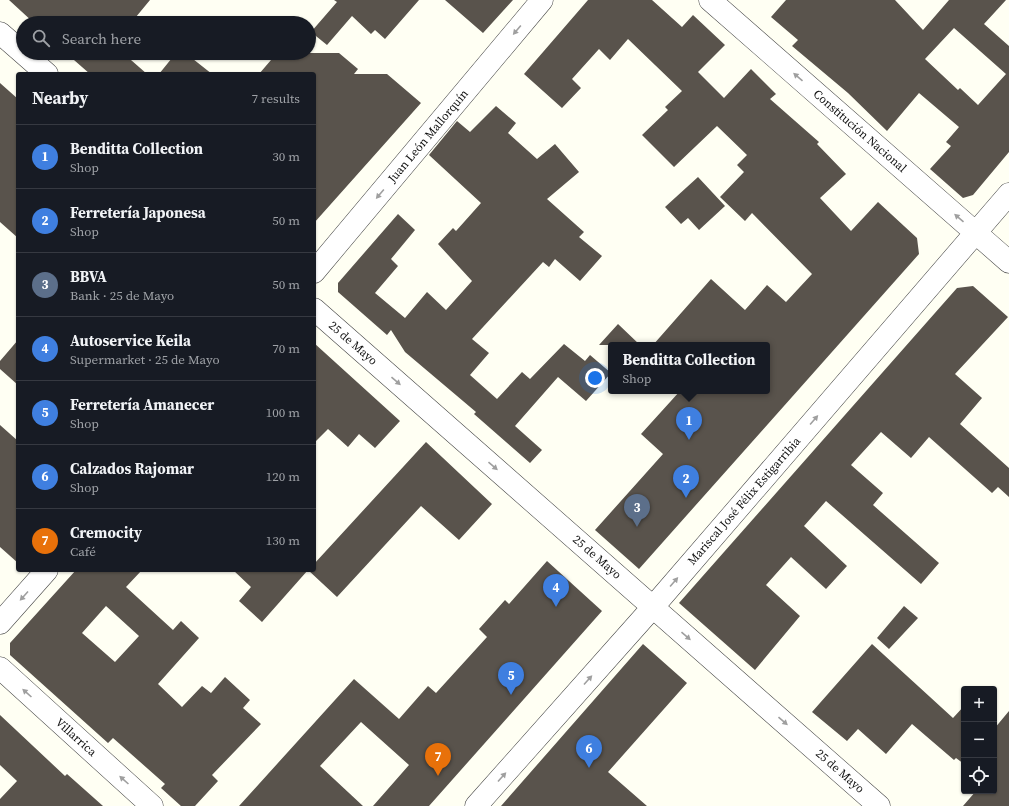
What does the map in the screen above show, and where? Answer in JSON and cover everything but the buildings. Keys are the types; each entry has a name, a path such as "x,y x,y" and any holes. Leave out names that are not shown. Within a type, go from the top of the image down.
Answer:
{"street":[{"name":"Juan León Mallorquín","path":"316,270 542,0"},
{"name":"Constitución Nacional","path":"710,0 1009,262"},
{"path":"0,33 16,47"},
{"path":"31,60 45,72"},
{"name":"Mariscal José Félix Estigarribia","path":"476,806 653,607 1009,194"},
{"name":"25 de Mayo","path":"316,311 879,806"},
{"path":"0,623 45,572"},
{"name":"Villarrica","path":"0,668 152,806"}],"place":[{"name":"Benditta Collection","path":"689,440"},
{"name":"Ferretería Japonesa","path":"686,498"},
{"name":"BBVA","path":"637,527"},
{"name":"Autoservice Keila","path":"556,607"},
{"name":"Ferretería Amanecer","path":"511,695"},
{"name":"Calzados Rajomar","path":"589,768"},
{"name":"Cremocity","path":"438,776"}]}
